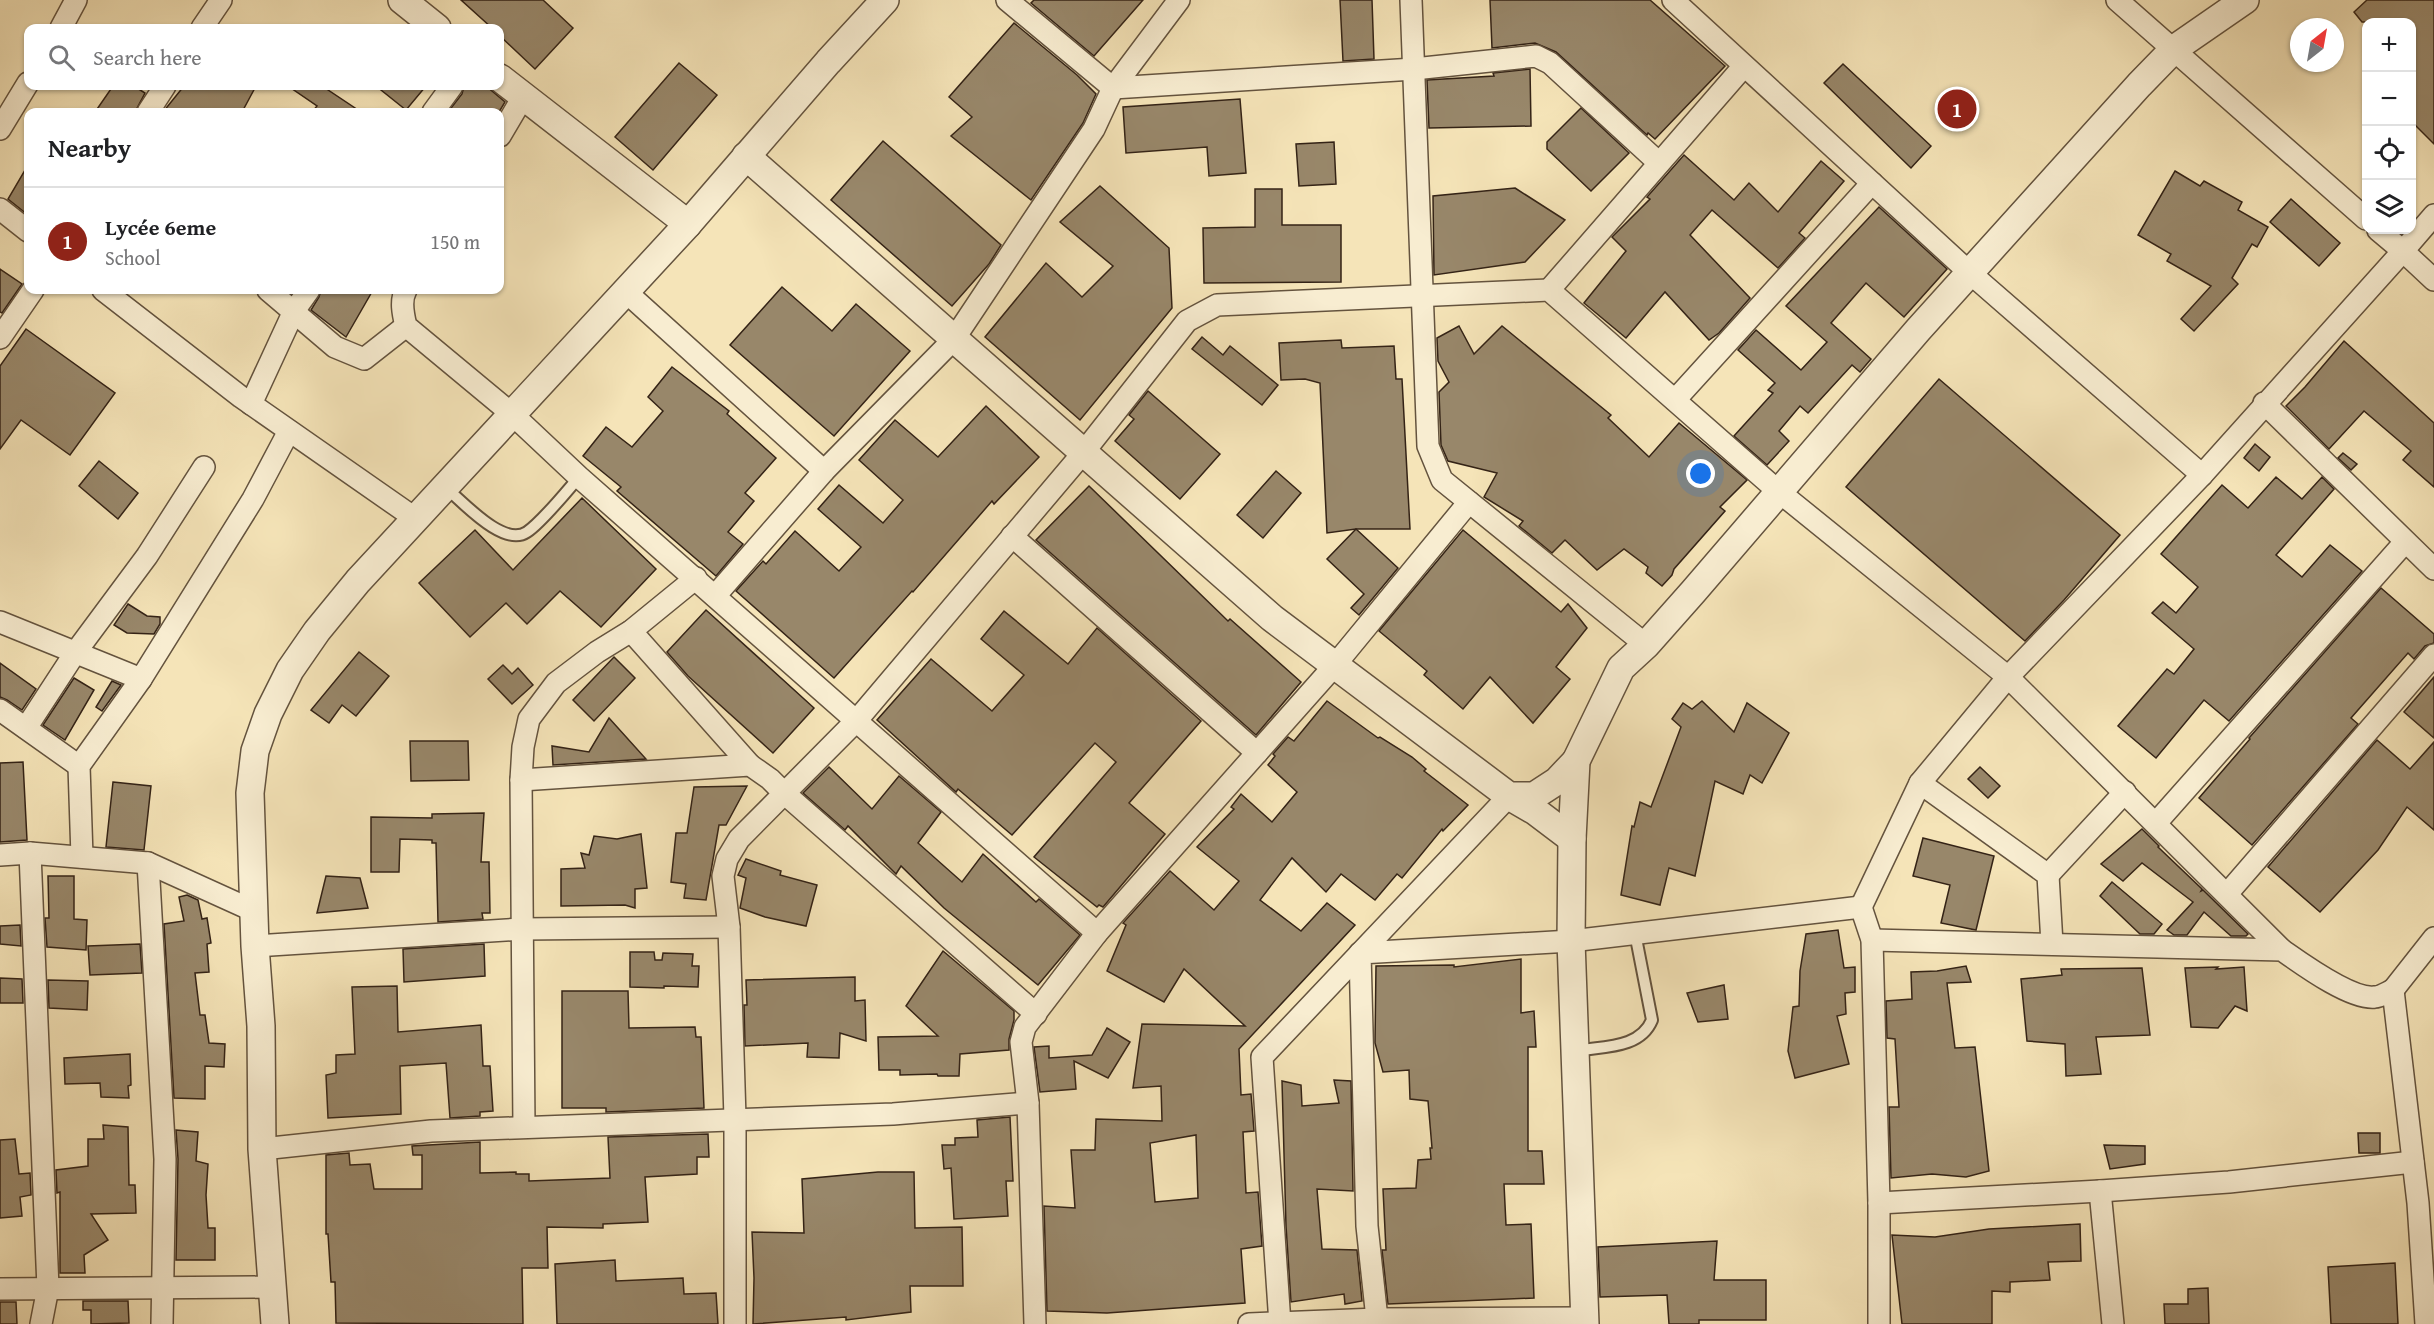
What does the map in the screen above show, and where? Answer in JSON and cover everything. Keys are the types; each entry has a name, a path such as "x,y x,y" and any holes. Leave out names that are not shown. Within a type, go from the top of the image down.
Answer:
{"street":[{"path":"63,24 76,0"},
{"path":"205,24 221,0"},
{"path":"402,0 432,24"},
{"path":"275,1324 262,1149 261,1026 255,946 250,793 255,751 268,714 290,670 317,630 358,581 688,224 828,62 885,0"},
{"path":"1007,0 1113,88 1414,69 1536,56 1550,63 1659,164"},
{"path":"715,596 824,471 954,339 1094,129 1113,88 1179,0"},
{"path":"1411,0 1428,446 1442,480 1646,645"},
{"path":"1673,0 1970,273 2202,475"},
{"path":"2117,0 2362,215"},
{"path":"1280,1323 1262,1057 1509,796 1534,796 1557,781 1576,761 1599,709 1621,668 1646,645 1918,330 2131,93 2174,49 2245,0"},
{"path":"1549,290 1744,66"},
{"path":"504,81 688,224"},
{"path":"0,129 24,90"},
{"path":"151,108 162,90"},
{"path":"436,108 449,90"},
{"path":"504,129 523,97"},
{"path":"746,156 1272,618 1509,796 1535,811 1572,839"},
{"path":"1675,400 1872,183"},
{"path":"0,209 24,228"},
{"path":"1879,1324 1879,1203 1872,939 1861,907 1920,783 2008,677 2202,475 2434,215"},
{"path":"2383,234 2434,280"},
{"path":"735,1324 735,1118 729,927 723,876 727,858 739,839 856,720 1083,453 1187,321 1201,311 1217,305 1549,290 1778,491 2008,677 2282,950 2306,968 2346,991 2375,997 2393,990 2434,938"},
{"path":"625,291 824,471"},
{"path":"0,338 30,294"},
{"path":"108,294 251,404 416,519"},
{"path":"273,294 335,347 364,359 406,326"},
{"path":"251,404 294,311 306,294"},
{"path":"403,294 402,311 406,326 512,414 579,477 1097,933"},
{"path":"2264,403 2434,569"},
{"path":"82,857 79,766 141,680 253,500 289,431"},
{"path":"26,728 75,653 147,556 204,467"},
{"path":"1035,1324 1028,1103 1022,1042 1025,1027 1097,933 1335,665 1469,502"},
{"path":"1012,537 1257,753"},
{"path":"2157,823 2405,542"},
{"path":"524,1127 521,780 523,747 529,719 556,683 597,652 631,631 696,578"},
{"path":"0,622 141,680"},
{"path":"631,631 750,765 770,779 1036,1014"},
{"path":"2227,894 2434,655"},
{"path":"0,710 79,766"},
{"path":"1249,1324 1377,1319 1403,1322 1585,1321 1571,941 1572,839 1576,761"},
{"path":"521,780 750,765"},
{"path":"1920,783 2048,874"},
{"path":"2052,944 2048,874 2125,792"},
{"path":"0,855 30,853 148,863 254,911"},
{"path":"30,853 48,1288 42,1324"},
{"path":"148,863 165,1158 162,1324"},
{"path":"1360,953 1571,941 1861,907"},
{"path":"255,946 522,929 729,927"},
{"path":"1872,939 2282,950"},
{"path":"1360,953 1367,1226 1377,1319"},
{"path":"2393,990 2413,1162 2426,1203 2426,1324"},
{"path":"262,1149 431,1131 735,1118 893,1114 1028,1103"},
{"path":"1879,1203 2229,1182 2413,1162"},
{"path":"2100,1191 2113,1324"},
{"path":"0,1289 273,1287"}],"lane":[{"path":"445,487 495,530 512,536 526,533 579,477"},
{"path":"1575,1051 1636,1041 1647,1031 1652,1020 1635,933"}],"building":[{"path":"461,0 543,0 573,28 535,69 504,40 504,24 488,24"},
{"path":"1034,0 1143,0 1094,56 1031,3"},
{"path":"1340,0 1372,0 1374,59 1343,61"},
{"path":"1490,0 1650,0 1725,66 1655,139 1648,133 1647,135 1556,52 1535,43 1492,48"},
{"path":"2367,0 2434,0 2434,144 2416,126 2416,18 2362,18 2362,22 2354,12"},
{"path":"1014,23 1077,75 1096,94 1083,123 1031,200 951,136 972,117 949,97"},
{"path":"679,63 717,95 653,170 615,137"},
{"path":"1843,64 1931,146 1911,168 1824,83"},
{"path":"1530,69 1531,126 1429,128 1427,80 1494,76 1493,73"},
{"path":"110,90 140,90 145,93 137,108 98,108"},
{"path":"181,90 254,90 244,108 166,108"},
{"path":"294,90 328,90 355,108 315,108 317,106"},
{"path":"381,90 423,90 408,108 404,108"},
{"path":"463,90 491,90 505,102 501,108 451,108"},
{"path":"1240,99 1246,173 1209,176 1207,147 1126,153 1123,107"},
{"path":"1581,108 1629,153 1591,191 1547,149 1547,142"},
{"path":"883,141 1001,245 989,264 952,306 831,200"},
{"path":"1334,142 1336,184 1299,186 1296,144"},
{"path":"1684,155 1734,200 1749,183 1778,212 1821,161 1844,181 1799,233 1805,238 1778,268 1712,210 1690,235 1750,298 1719,333 1709,340 1665,292 1626,338 1584,303 1626,251 1612,237 1650,199 1647,197"},
{"path":"2175,171 2200,186 2204,181 2242,202 2238,210 2268,227 2257,247 2252,244 2232,278 2238,284 2194,331 2181,319 2211,286 2167,261 2171,254 2138,235"},
{"path":"24,172 24,212 8,199"},
{"path":"1100,186 1169,248 1172,308 1080,420 985,337 1046,263 1082,297 1113,266 1060,222"},
{"path":"1515,188 1565,220 1525,262 1434,275 1433,196"},
{"path":"1255,189 1282,189 1282,225 1341,225 1341,282 1204,283 1203,228 1255,227"},
{"path":"2291,199 2340,243 2319,266 2270,222"},
{"path":"1879,207 1947,269 1904,317 1866,283 1831,323 1871,359 1860,372 1852,365 1808,413 1800,406 1779,431 1789,441 1767,465 1734,436 1773,393 1768,390 1775,383 1738,350 1756,330 1801,370 1827,342 1786,306"},
{"path":"0,269 22,284 2,313 0,312"},
{"path":"782,287 832,331 856,304 910,351 834,436 730,345"},
{"path":"320,294 371,294 346,337 311,310"},
{"path":"1459,326 1474,354 1502,326 1611,415 1608,418 1649,457 1679,423 1747,480 1720,507 1725,511 1662,586 1646,573 1648,567 1624,549 1597,570 1565,540 1552,553 1519,526 1523,521 1484,497 1497,473 1448,461 1441,445 1439,392 1449,382 1438,361 1437,338"},
{"path":"26,329 115,393 70,455 21,420 0,449 0,366"},
{"path":"1202,337 1223,355 1230,346 1278,385 1262,405 1192,349"},
{"path":"1341,340 1342,348 1394,346 1396,379 1402,379 1410,529 1356,529 1327,533 1320,383 1305,379 1281,380 1279,343"},
{"path":"2344,341 2434,423 2434,487 2403,460 2411,451 2364,411 2329,449 2286,406"},
{"path":"672,367 729,411 727,414 776,458 745,493 754,501 728,532 743,544 716,576 617,491 621,487 583,456 606,427 632,447 663,411 648,397"},
{"path":"1939,379 2120,535 2025,641 1846,487"},
{"path":"1148,391 1220,454 1180,499 1115,441 1134,419 1129,415"},
{"path":"986,406 1039,457 994,504 992,501 834,678 736,591 763,561 766,564 795,531 839,571 861,547 818,509 839,485 883,523 903,500 859,460 895,420 938,457"},
{"path":"2255,444 2270,457 2259,471 2244,458"},
{"path":"2343,453 2357,464 2351,470 2338,458"},
{"path":"99,461 138,493 118,519 79,486"},
{"path":"1276,471 1301,493 1263,538 1237,515"},
{"path":"2276,477 2302,499 2322,477 2334,489 2276,555 2302,577 2330,545 2362,571 2229,721 2204,700 2156,758 2118,726 2167,669 2174,674 2194,649 2152,613 2163,602 2176,613 2198,587 2161,554 2222,485 2248,508"},
{"path":"1089,486 1228,621 1230,619 1301,682 1256,735 1036,540"},
{"path":"582,498 656,569 601,627 560,591 527,624 506,603 470,637 419,583 475,530 513,570"},
{"path":"1356,529 1398,568 1359,615 1351,608 1364,594 1327,559"},
{"path":"1463,530 1561,612 1568,604 1587,628 1556,667 1570,679 1533,723 1490,677 1463,709 1424,675 1427,671 1379,631"},
{"path":"2381,588 2434,634 2434,643 2425,646 2414,659 2408,653 2351,718 2358,724 2252,845 2199,798"},
{"path":"128,604 147,616 160,617 160,624 154,634 127,633 114,625"},
{"path":"706,610 814,708 773,753 688,676 667,652"},
{"path":"1004,611 1068,664 1097,628 1201,721 1129,803 1165,834 1103,907 1099,905 1097,907 1034,857 1116,762 1095,743 1012,835 958,789 956,792 877,720 931,659 992,711 1024,675 981,639"},
{"path":"359,652 389,676 356,716 342,705 329,723 311,710"},
{"path":"614,657 635,678 594,721 573,700"},
{"path":"0,663 36,689 22,710 0,697"},
{"path":"503,665 512,674 518,668 533,685 512,704 488,679"},
{"path":"2434,677 2434,738 2404,712"},
{"path":"74,678 94,690 65,740 43,725"},
{"path":"112,681 121,685 102,711 96,707"},
{"path":"1327,701 1378,738 1380,737 1412,757 1426,769 1424,771 1468,805 1443,831 1442,829 1402,878 1397,874 1375,900 1341,874 1326,892 1292,858 1260,900 1301,931 1327,903 1355,925 1239,1049 1241,1095 1251,1094 1254,1131 1243,1132 1246,1193 1258,1192 1262,1246 1241,1249 1245,1303 1107,1313 1047,1311 1044,1206 1075,1208 1071,1150 1095,1150 1096,1119 1162,1121 1161,1086 1133,1088 1142,1024 1245,1026 1184,969 1164,1002 1107,971 1126,925 1123,923 1170,871 1214,910 1239,881 1197,847 1234,809 1231,807 1241,794 1272,822 1297,792 1268,765 1275,756 1273,754 1288,737 1294,741","holes":["1196,1135 1198,1198 1155,1202 1150,1143"]},
{"path":"1702,701 1734,732 1747,703 1789,733 1762,783 1750,775 1743,794 1715,781 1695,876 1669,868 1660,905 1621,895 1632,826 1634,827 1640,802 1651,807 1681,727 1672,719 1683,703 1692,709"},
{"path":"609,718 646,759 553,765 552,746 589,752"},
{"path":"2377,740 2410,769 2434,742 2434,830 2407,807 2378,850 2320,912 2268,867"},
{"path":"410,741 468,741 469,780 411,781"},
{"path":"23,762 27,840 0,842 0,763"},
{"path":"829,767 872,809 899,776 941,812 918,843 962,882 983,854 1036,902 1039,899 1080,935 1038,985 944,908 901,866 896,874 848,826 845,830 803,793"},
{"path":"1980,767 2000,786 1988,798 1968,779"},
{"path":"113,782 151,786 144,850 106,847"},
{"path":"747,786 726,825 719,825 706,900 684,898 686,884 671,882 676,833 687,833 694,787"},
{"path":"484,813 481,862 489,862 490,913 482,913 483,919 438,922 436,843 432,843 432,840 400,839 399,872 371,872 371,817 432,818 432,814"},
{"path":"2142,829 2202,889 2201,891 2203,890 2248,934 2246,936 2231,936 2204,912 2187,935 2174,935 2167,930 2193,902 2142,863 2123,881 2101,864"},
{"path":"641,834 647,888 635,889 635,908 625,905 561,906 561,869 585,868 581,853 589,855 594,836 617,839"},
{"path":"1923,838 1994,856 1976,930 1941,923 1950,885 1913,876"},
{"path":"746,859 781,871 780,875 817,885 806,926 765,917 740,908 746,878 738,875"},
{"path":"48,876 74,876 74,919 87,920 86,950 47,947 45,918 49,918"},
{"path":"326,876 360,878 368,908 317,913"},
{"path":"2112,882 2162,924 2154,934 2140,934 2100,896"},
{"path":"187,895 198,900 202,919 207,918 211,943 207,944 209,972 195,973 200,1015 205,1015 209,1043 225,1044 224,1067 205,1066 205,1099 174,1098 164,924 184,921 179,897"},
{"path":"20,925 21,946 0,944 0,926"},
{"path":"1838,930 1844,968 1855,967 1855,992 1845,993 1846,1014 1837,1016 1849,1064 1795,1078 1788,1051 1793,1007 1799,1006 1800,971 1806,934"},
{"path":"140,944 142,973 90,975 88,946"},
{"path":"484,944 485,976 404,982 403,949"},
{"path":"943,951 1014,1011 1009,1050 960,1054 959,1076 900,1075 900,1070 879,1070 878,1037 938,1036 906,1006"},
{"path":"630,952 654,952 655,960 662,960 663,953 693,954 692,966 699,966 698,987 630,987"},
{"path":"1521,959 1521,1013 1534,1011 1536,1047 1528,1047 1528,1151 1542,1151 1544,1184 1504,1184 1506,1225 1531,1224 1534,1298 1388,1304 1382,1250 1386,1250 1383,1189 1416,1188 1418,1160 1431,1159 1430,1148 1432,1148 1428,1101 1410,1099 1409,1070 1383,1072 1375,1043 1376,966 1454,965 1454,967"},
{"path":"1966,966 1971,982 1947,983 1955,1048 1975,1047 1989,1171 1966,1177 1932,1174 1891,1178 1889,1107 1899,1107 1895,1039 1887,1038 1886,1001 1912,999 1911,972 1937,971"},
{"path":"2218,967 2216,969 2244,967 2247,1011 2235,1006 2218,1028 2191,1027 2185,968"},
{"path":"2142,968 2150,1035 2096,1037 2101,1074 2066,1076 2065,1044 2027,1041 2021,979 2062,975 2061,969"},
{"path":"855,977 855,1001 865,1000 866,1041 840,1033 839,1058 807,1057 808,1043 745,1046 746,980"},
{"path":"0,978 22,979 23,1003 0,1003"},
{"path":"48,980 88,981 87,1010 49,1008"},
{"path":"1724,985 1728,1019 1698,1022 1687,993"},
{"path":"397,986 398,1032 481,1025 483,1066 490,1066 493,1111 480,1112 480,1116 450,1118 446,1063 400,1066 401,1114 328,1118 326,1075 336,1073 336,1055 355,1054 352,987"},
{"path":"562,991 628,991 629,1028 695,1027 696,1037 701,1037 704,1108 606,1112 606,1108 562,1108"},
{"path":"1107,1028 1130,1042 1108,1078 1074,1061 1076,1089 1040,1092 1034,1047 1049,1046 1049,1058 1092,1055"},
{"path":"130,1054 129,1098 101,1097 100,1083 65,1084 64,1058"},
{"path":"1334,1080 1351,1081 1353,1191 1317,1189 1322,1249 1357,1250 1362,1301 1345,1304 1344,1294 1291,1302 1286,1226 1282,1081 1301,1085 1302,1106 1339,1103"},
{"path":"1010,1117 1013,1181 1006,1181 1008,1216 954,1219 951,1168 944,1169 942,1145 955,1145 955,1138 978,1137 977,1120"},
{"path":"103,1125 128,1127 129,1185 135,1185 136,1213 91,1214 108,1240 84,1255 85,1273 60,1273 60,1192 57,1193 56,1170 88,1166 88,1139 104,1139"},
{"path":"176,1130 198,1132 196,1161 208,1164 206,1195 208,1228 215,1228 215,1260 176,1260 178,1159"},
{"path":"2358,1133 2380,1133 2380,1153 2359,1153"},
{"path":"708,1134 709,1157 697,1157 697,1174 645,1177 648,1222 603,1224 603,1228 547,1227 548,1268 522,1268 523,1324 336,1323 335,1282 331,1282 328,1234 326,1234 326,1155 349,1153 350,1165 370,1164 374,1189 422,1189 422,1155 413,1155 412,1146 480,1142 480,1173 529,1174 529,1181 610,1178 608,1137"},
{"path":"15,1139 19,1174 30,1173 31,1195 20,1197 22,1216 0,1218 0,1140"},
{"path":"2104,1145 2145,1146 2145,1164 2110,1169"},
{"path":"878,1172 914,1172 915,1228 962,1227 963,1286 910,1286 911,1312 846,1320 846,1317 753,1324 752,1232 804,1233 802,1179"},
{"path":"2080,1224 2081,1261 2048,1262 2050,1280 2010,1282 2010,1292 1992,1291 1992,1324 1902,1324 1892,1235 1935,1237 1989,1229"},
{"path":"1717,1241 1714,1280 1766,1280 1766,1320 1699,1320 1699,1324 1669,1324 1667,1295 1600,1297 1598,1247"},
{"path":"615,1260 616,1281 683,1278 684,1294 716,1293 718,1324 557,1324 555,1264"},
{"path":"2395,1263 2398,1324 2331,1324 2328,1267"},
{"path":"2208,1288 2209,1324 2165,1324 2164,1304 2188,1304 2188,1289"},
{"path":"83,1301 128,1301 129,1323 91,1324 91,1310 83,1310"},
{"path":"0,1302 16,1302 17,1324 0,1324"}],"place":[{"name":"Lycée 6eme","path":"1957,109"}]}
